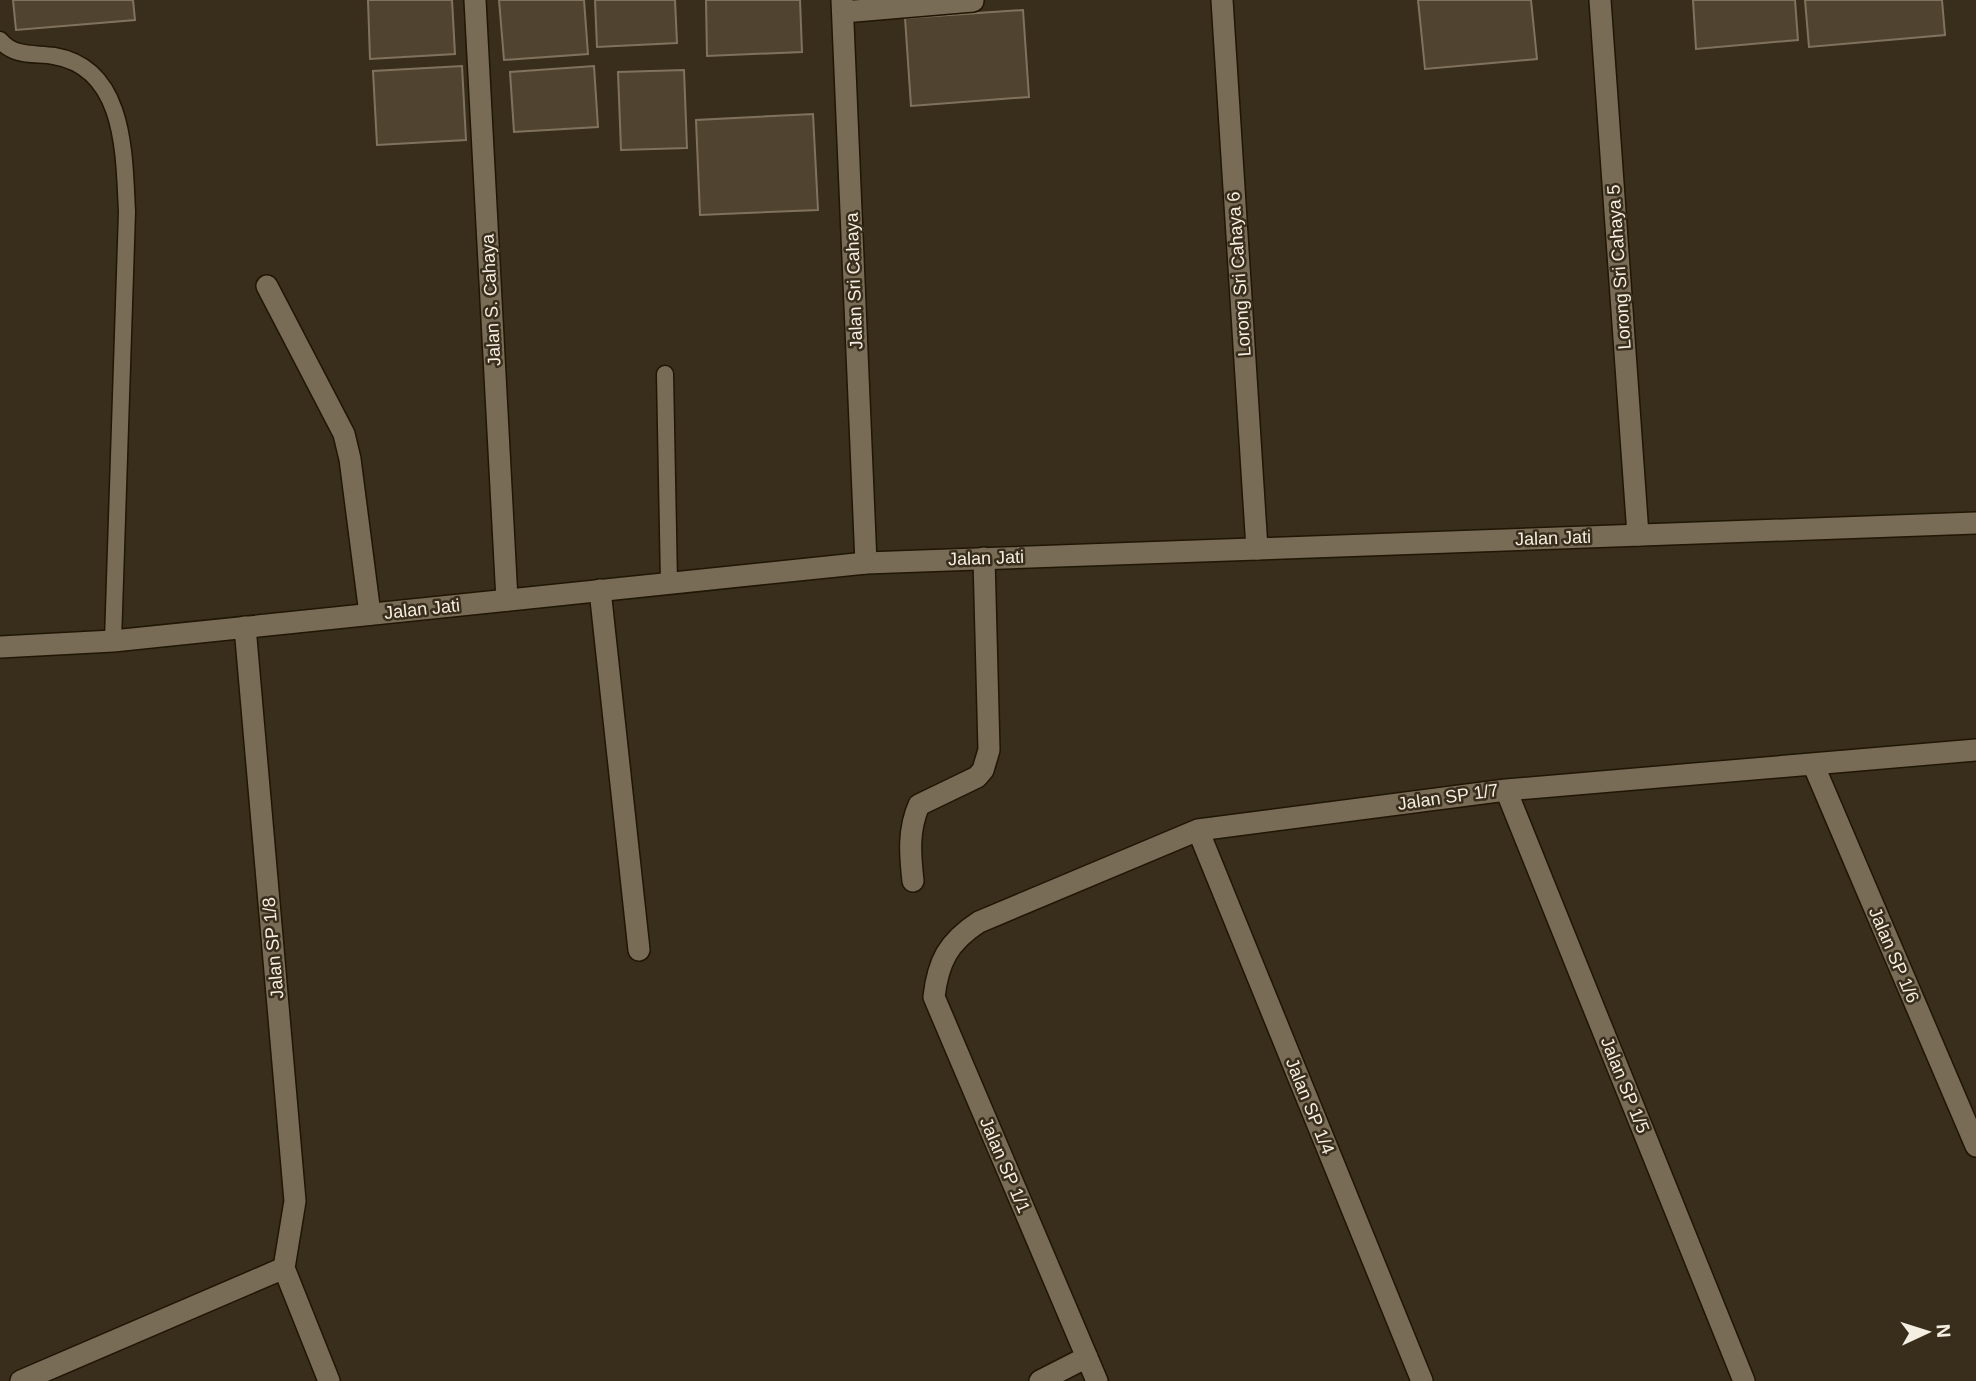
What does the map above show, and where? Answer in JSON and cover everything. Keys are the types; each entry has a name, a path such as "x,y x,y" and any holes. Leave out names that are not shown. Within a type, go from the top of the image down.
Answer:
{"street":[{"name":"Jalan S. Cahaya","path":"475,0 508,600"},
{"name":"Lorong Sri Cahaya 6","path":"1222,0 1257,549"},
{"name":"Lorong Sri Cahaya 5","path":"1600,0 1638,535"},
{"path":"843,6 973,1"},
{"name":"Jalan Sri Cahaya","path":"843,6 866,563"},
{"path":"267,286 344,434 351,459 370,614"},
{"name":"Jalan Jati","path":"0,647 113,641 866,563 1976,523"},
{"path":"913,881 911,823 919,804 976,778 983,770 989,750 984,558"},
{"path":"600,590 639,950"},
{"name":"Jalan SP 1/8","path":"245,627 295,1201 284,1268"},
{"name":"Jalan SP 1/7","path":"950,949 962,933 979,922 1198,831 1506,789 1976,750"},
{"name":"Jalan SP 1/6","path":"1813,764 1976,1146"},
{"name":"Jalan SP 1/5","path":"1506,789 1744,1381"},
{"name":"Jalan SP 1/4","path":"1198,831 1422,1381"},
{"name":"Jalan SP 1/1","path":"950,949 937,971 934,998 1097,1381"},
{"path":"21,1381 284,1268 329,1381"},
{"path":"1040,1381 1087,1357"}],"lane":[{"path":"0,40 17,53 72,60 90,71 106,90 123,143 127,212 113,641"},
{"path":"665,374 669,583"}],"building":[{"path":"13,0 133,0 135,20 16,30"},
{"path":"368,0 452,0 455,54 370,59"},
{"path":"499,0 584,0 588,54 504,60"},
{"path":"595,0 675,0 677,43 597,47"},
{"path":"706,0 800,0 802,52 707,56"},
{"path":"1418,0 1531,0 1537,59 1425,69"},
{"path":"1693,0 1795,0 1798,40 1696,49"},
{"path":"1805,0 1942,0 1945,35 1809,47"},
{"path":"1023,10 1029,97 911,106 905,18"},
{"path":"462,66 466,140 377,145 373,71"},
{"path":"594,66 598,127 514,132 510,72"},
{"path":"684,70 687,148 621,150 618,72"},
{"path":"813,114 818,210 700,215 696,120"}]}
